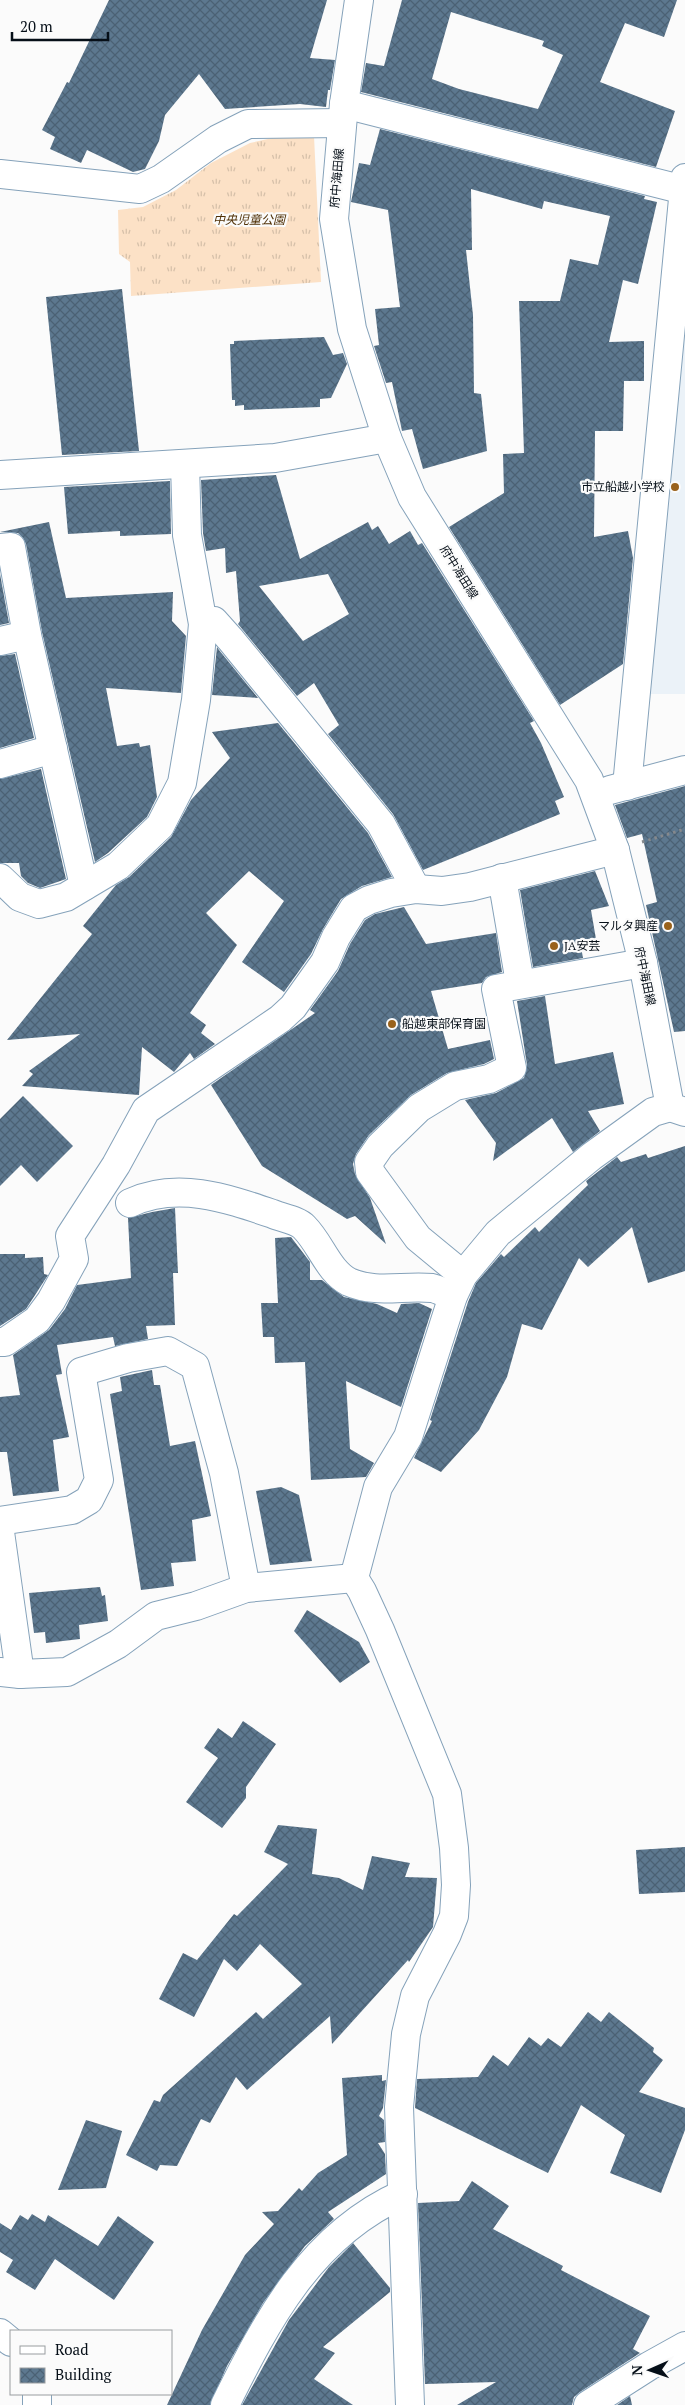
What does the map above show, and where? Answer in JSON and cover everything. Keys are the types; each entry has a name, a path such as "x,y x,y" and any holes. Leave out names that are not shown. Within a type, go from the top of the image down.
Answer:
{"street":[{"name":"府中海田線","path":"358,0 343,113 334,219 352,329 387,438 412,497 589,780 616,850 677,1110"},
{"path":"0,174 140,188 161,179 218,139 248,124 343,113 684,184 626,786"},
{"path":"0,475 275,458 387,438"},
{"path":"0,878 20,897 39,904 66,897 118,866 160,826 182,783 196,700 202,624 187,535 185,464"},
{"path":"0,548 11,548 27,635 84,886"},
{"path":"202,624 214,621 381,824 416,889"},
{"path":"0,642 27,635"},
{"path":"0,764 53,749"},
{"path":"594,794 685,770"},
{"path":"0,1342 4,1342 37,1320 51,1300 74,1259 70,1236 116,1165 146,1110 280,1019 293,1007 325,962 336,937 354,908 391,893 416,889 442,891 470,887 616,850"},
{"path":"502,878 520,983"},
{"path":"458,1286 418,1238 370,1172 369,1162 380,1146 419,1108 454,1086 489,1079 512,1068 496,989 520,983 643,962"},
{"path":"410,2405 400,2106 406,2034 415,1996 447,1934 454,1916 456,1886 454,1848 447,1794 380,1630 362,1590 354,1578 378,1487 408,1437 458,1286 498,1233 592,1156 653,1112 677,1110"},
{"path":"130,1203 146,1195 170,1192 202,1193 302,1225 319,1244 336,1274 351,1282 391,1290 458,1286"},
{"path":"0,1521 72,1510 89,1500 99,1480 81,1372 128,1358 168,1351 195,1366 224,1473 246,1588"},
{"path":"0,1532 10,1673 67,1672 118,1644 156,1616 196,1606 246,1588 354,1578"},
{"path":"225,2405 255,2344 278,2304 299,2276 330,2243 362,2218 402,2194"},
{"path":"0,2333 10,2341"},
{"path":"588,2405 649,2366 685,2346"}],"path":[{"path":"616,850 685,829"}],"shaded area":[{"name":"市立船越小学校","path":"685,280 685,694 643,694"}],"green space":[{"name":"中央児童公園","path":"314,136 321,282 131,296 130,262 119,254 118,210 143,207 176,190 211,163 250,143 277,137"}],"building":[{"path":"109,0 327,0 310,58 335,60 326,107 300,104 225,109 199,74 165,115 159,141 145,169 133,172 87,150 81,163 50,149 55,137 42,130 67,82 69,83"},
{"path":"402,0 677,0 664,37 625,23 600,82 675,111 656,167 361,92 366,63 384,66","holes":["451,12 544,41 542,46 563,55 538,109 459,89 432,79"]},
{"path":"380,129 645,196 644,199 657,202 638,284 623,280 609,342 644,341 644,381 624,381 623,431 595,431 594,537 628,531 633,558 623,664 560,705 449,527 504,493 503,454 524,453 519,301 560,301 570,259 598,265 610,216 544,201 542,209 471,189 472,250 466,250 473,315 474,393 481,394 487,451 423,469 412,429 402,431 392,382 386,383 374,346 379,345 375,309 400,307 388,210 351,202 359,163 370,165"},
{"path":"122,289 139,451 62,455 46,297"},
{"path":"324,337 333,355 343,353 347,364 331,398 320,399 320,407 244,410 244,405 235,406 235,400 232,400 230,344 234,344 234,341"},
{"path":"276,475 300,559 368,522 372,530 378,526 389,544 410,531 418,545 422,543 534,721 530,723 541,743 564,797 555,801 560,814 423,870 393,814 328,734 339,725 314,683 297,696 238,624 240,621 236,571 226,573 225,548 206,551 203,533 201,480","holes":["328,574 349,614 303,641 259,586"]},
{"path":"170,481 171,534 120,536 120,531 68,534 64,487"},
{"path":"49,522 66,598 173,592 172,621 186,636 181,693 106,688 117,746 139,743 140,747 150,745 157,797 147,817 108,853 95,862 42,632 26,544 18,533 0,532"},
{"path":"0,574 9,623 0,625"},
{"path":"217,647 219,650 258,698 212,695"},
{"path":"15,654 34,738 0,748 0,656"},
{"path":"278,723 368,833 392,877 362,886 341,899 311,954 284,992 242,962 284,901 249,871 206,913 237,945 190,1013 206,1025 201,1033 215,1044 194,1059 190,1053 174,1072 142,1047 139,1095 22,1086 33,1074 29,1071 80,1034 7,1040 92,934 83,926 116,885 129,877 171,837 191,800 230,758 212,732"},
{"path":"41,769 66,879 40,888 28,883 21,876 19,863 0,863 0,779"},
{"path":"685,786 685,1031 674,1032 646,905 657,902 642,834 627,838 615,805"},
{"path":"595,871 609,906 591,910 597,945 581,947 583,958 533,967 520,890"},
{"path":"404,907 426,944 496,933 502,972 486,977 482,983 431,991 448,1049 490,1040 494,1059 484,1064 447,1073 411,1095 369,1135 356,1154 353,1164 355,1174 370,1198 386,1244 355,1216 347,1219 262,1166 211,1085 315,1013 310,1010 338,971 350,944 365,920 375,914"},
{"path":"545,996 555,1064 613,1052 624,1104 588,1111 600,1131 573,1152 552,1118 493,1161 496,1143 465,1100 496,1093 524,1078 527,1065 517,1001"},
{"path":"23,1096 73,1146 37,1182 21,1165 0,1186 0,1119"},
{"path":"685,1146 685,1271 648,1283 632,1227 588,1267 579,1258 542,1330 522,1324 507,1377 479,1430 441,1472 414,1458 432,1421 430,1420 468,1302 476,1283 501,1254 504,1257 535,1227 539,1232 588,1185 586,1181 617,1157 621,1162 646,1154 648,1158"},
{"path":"175,1208 178,1273 173,1273 175,1325 146,1326 148,1339 115,1346 113,1337 57,1345 62,1374 56,1375 69,1437 53,1440 59,1491 13,1496 7,1452 0,1452 0,1397 20,1395 13,1355 49,1330 65,1309 77,1285 131,1278 128,1218"},
{"path":"291,1237 310,1262 310,1280 322,1280 344,1297 377,1304 397,1313 401,1304 419,1303 432,1309 401,1407 346,1381 350,1449 374,1463 366,1477 311,1480 305,1362 275,1363 274,1337 263,1337 261,1303 278,1303 275,1238"},
{"path":"0,1254 25,1254 25,1258 43,1257 44,1274 48,1275 26,1309 0,1326"},
{"path":"152,1370 154,1385 160,1385 170,1446 195,1441 211,1516 192,1520 196,1561 171,1563 174,1586 141,1590 110,1394 122,1391 120,1377"},
{"path":"281,1487 299,1495 312,1561 270,1565 256,1491"},
{"path":"100,1587 102,1596 105,1595 108,1621 79,1625 80,1639 46,1643 45,1632 34,1633 29,1593"},
{"path":"307,1610 359,1642 370,1662 340,1683 294,1631"},
{"path":"243,1721 276,1744 246,1787 246,1798 222,1828 186,1802 218,1758 204,1748 218,1728 232,1738"},
{"path":"278,1825 317,1829 312,1874 339,1878 363,1890 372,1856 410,1863 405,1877 437,1878 433,1927 409,1962 408,1960 332,2044 330,2016 247,2090 236,2077 210,2123 201,2119 177,2166 160,2165 157,2171 126,2155 154,2100 160,2102 163,2095 256,2012 263,2019 302,1984 260,1944 237,1971 224,1959 194,2017 159,1999 183,1953 197,1960 234,1914 237,1916 288,1864 264,1852"},
{"path":"685,1847 685,1892 639,1894 636,1850"},
{"path":"588,2012 601,2022 609,2012 654,2048 653,2052 663,2060 639,2092 685,2108 685,2130 661,2193 610,2173 625,2135 581,2105 548,2173 415,2108 417,2079 478,2077 493,2055 508,2066 529,2037 541,2046 548,2038 561,2047"},
{"path":"382,2075 382,2081 386,2080 383,2108 379,2116 384,2120 385,2142 378,2143 385,2154 386,2174 328,2212 334,2219 305,2246 263,2303 227,2366 210,2405 167,2405 202,2330 245,2255 274,2224 262,2212 278,2211 299,2188 302,2191 318,2173 347,2155 342,2078"},
{"path":"86,2120 122,2131 106,2188 58,2190"},
{"path":"472,2181 509,2206 493,2229 563,2266 561,2270 650,2316 633,2349 640,2353 580,2392 574,2397 572,2405 457,2405 496,2382 425,2384 418,2203 459,2201"},
{"path":"32,2214 45,2222 48,2215 98,2246 118,2216 154,2242 114,2300 55,2259 35,2290 6,2272 13,2260 0,2252 0,2223 11,2230 20,2215 28,2220"},
{"path":"353,2243 390,2288 390,2292 323,2347 335,2353 314,2379 353,2405 242,2405 289,2320 329,2267"},
{"path":"630,2396 632,2405 617,2405"}],"place":[{"name":"市立船越小学校","path":"675,487"},
{"name":"マルタ興産","path":"668,926"},
{"name":"JA安芸","path":"554,946"},
{"name":"船越東部保育園","path":"392,1024"}]}
